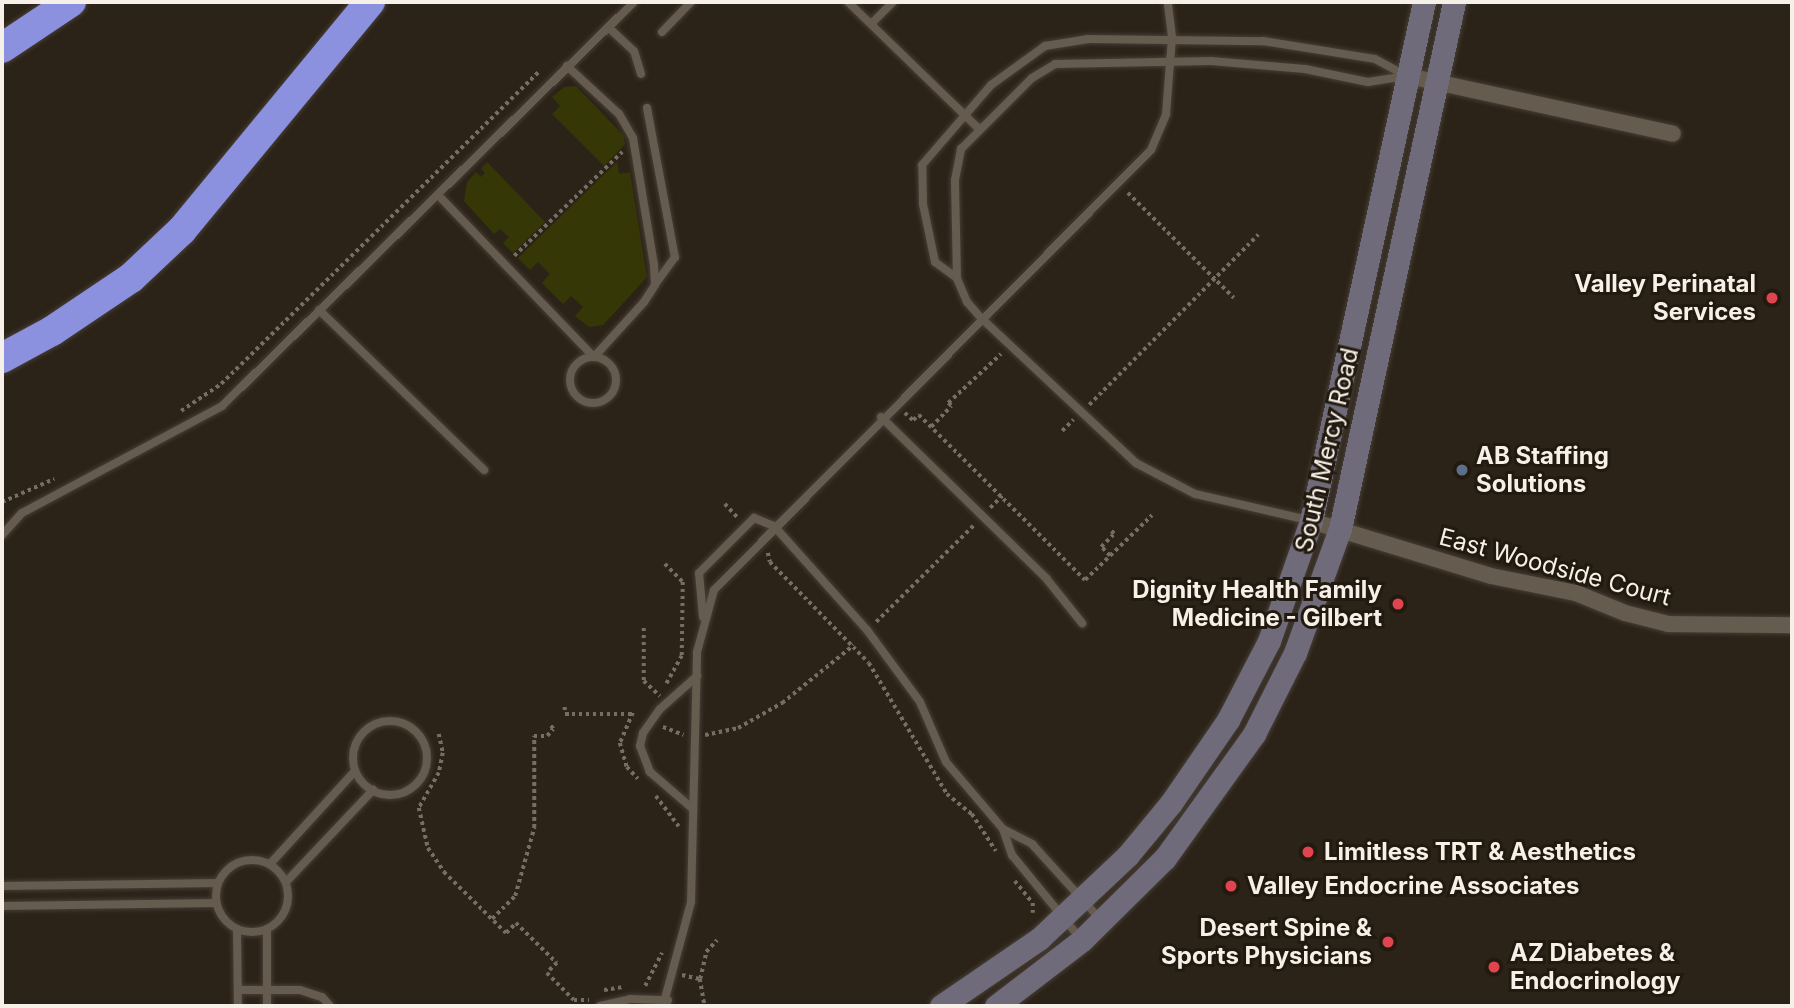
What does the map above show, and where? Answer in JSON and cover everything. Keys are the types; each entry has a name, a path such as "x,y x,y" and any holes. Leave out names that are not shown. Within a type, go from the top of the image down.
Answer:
{"highway":[{"path":"2,48 71,2"},
{"path":"2,358 52,331 131,278 182,230 370,2"}],"main road":[{"name":"South Mercy Road","path":"1063,918 1083,901 1151,830 1228,720 1269,641 1311,521 1424,2"},
{"name":"South Mercy Road","path":"996,1006 1082,940 1178,843 1254,734 1295,653 1340,530 1454,2"},
{"path":"941,1006 1063,918"}],"street":[{"path":"1408,76 1673,134"},
{"name":"East Woodside Court","path":"1311,521 1491,576 1576,593 1625,613 1668,624 1792,625"}],"lane":[{"path":"2,535 22,513 208,416 439,196 634,2"},
{"path":"662,32 691,2"},
{"path":"848,2 979,129"},
{"path":"872,23 894,2"},
{"path":"703,617 714,590 758,542 1151,150 1166,114 1172,37 1168,2"},
{"path":"608,27 634,51 641,74"},
{"path":"957,278 935,262 923,204 922,165 964,113 991,85 1045,46 1066,41 1172,37 1263,41 1376,60 1408,76"},
{"path":"1311,521 1195,494 1136,463 981,318 967,302 957,278 955,180 961,149 1032,78 1055,64 1171,60 1277,66 1368,82 1408,76"},
{"path":"567,66 619,114 634,141 655,285"},
{"path":"439,196 594,357 608,363 616,376 613,392 596,403 577,397 570,383 579,362 594,357 675,257 648,108"},
{"path":"319,310 484,470"},
{"path":"881,417 982,516 1082,623"},
{"path":"600,1006 630,999 667,1004 691,902 697,676 703,617 699,573 754,517 774,526 867,631 920,702 946,762 1003,829 1012,855 1082,940"},
{"path":"693,809 650,772 640,746 643,733 660,709 697,676"},
{"path":"390,721 417,732 427,760 420,779 404,792 373,790 355,771 354,748 367,729 390,721"},
{"path":"270,864 355,771"},
{"path":"286,882 373,790"},
{"path":"1003,829 1032,844 1102,921"},
{"path":"267,929 237,929 224,919 216,903 218,883 240,862 270,864 286,882 288,904 267,929 267,1006"},
{"path":"2,886 218,883"},
{"path":"2,906 216,903"},
{"path":"237,929 238,1006"},
{"path":"238,990 313,993 330,1006"}],"path":[{"path":"179,412 206,398 538,72"},
{"path":"505,265 634,141"},
{"path":"1128,193 1234,298"},
{"path":"1062,431 1258,234"},
{"path":"931,427 951,406 948,403 1010,345"},
{"path":"896,403 914,420 919,415 1085,580 1152,515"},
{"path":"2,502 65,474"},
{"path":"867,631 1002,496"},
{"path":"725,504 745,527"},
{"path":"1110,556 1101,547 1114,534 1111,531"},
{"path":"758,542 770,562 854,645 901,712 908,732 947,794 972,814 999,856"},
{"path":"649,701 672,677 682,649 683,582 665,564"},
{"path":"644,628 644,681 657,693"},
{"path":"663,727 675,734 723,733 754,719 808,685 854,645"},
{"path":"565,707 565,713 633,713 621,736 623,760 674,814 681,832"},
{"path":"492,919 515,896 534,828 534,736 547,736 553,729 550,725"},
{"path":"439,734 441,765 419,808 422,834 444,872 506,933 516,923 557,963 547,973 574,1000 585,1002 612,988 630,987"},
{"path":"1013,878 1033,903 1033,914"},
{"path":"705,1006 700,979 706,952 717,940"},
{"path":"637,987 649,983 664,947"},
{"path":"657,967 700,979"}],"shaded area":[{"path":"576,86 624,136 625,144 604,166 552,114 560,106 552,97 564,87"},
{"path":"487,162 545,222 513,253 503,243 509,237 500,229 494,234 464,201 467,182 476,172 481,177 485,173 481,168"},
{"path":"617,162 619,174 630,172 647,277 603,325 589,327 575,316 583,307 571,296 563,304 542,283 550,274 538,262 530,270 518,258"}],"place":[{"name":"Valley Perinatal Services","path":"1772,298"},
{"name":"AB Staffing Solutions","path":"1462,470"},
{"name":"Dignity Health Family Medicine - Gilbert","path":"1398,604"},
{"name":"Limitless TRT & Aesthetics","path":"1308,852"},
{"name":"Valley Endocrine Associates","path":"1231,886"},
{"name":"Desert Spine & Sports Physicians","path":"1388,942"},
{"name":"AZ Diabetes & Endocrinology","path":"1494,967"}]}
